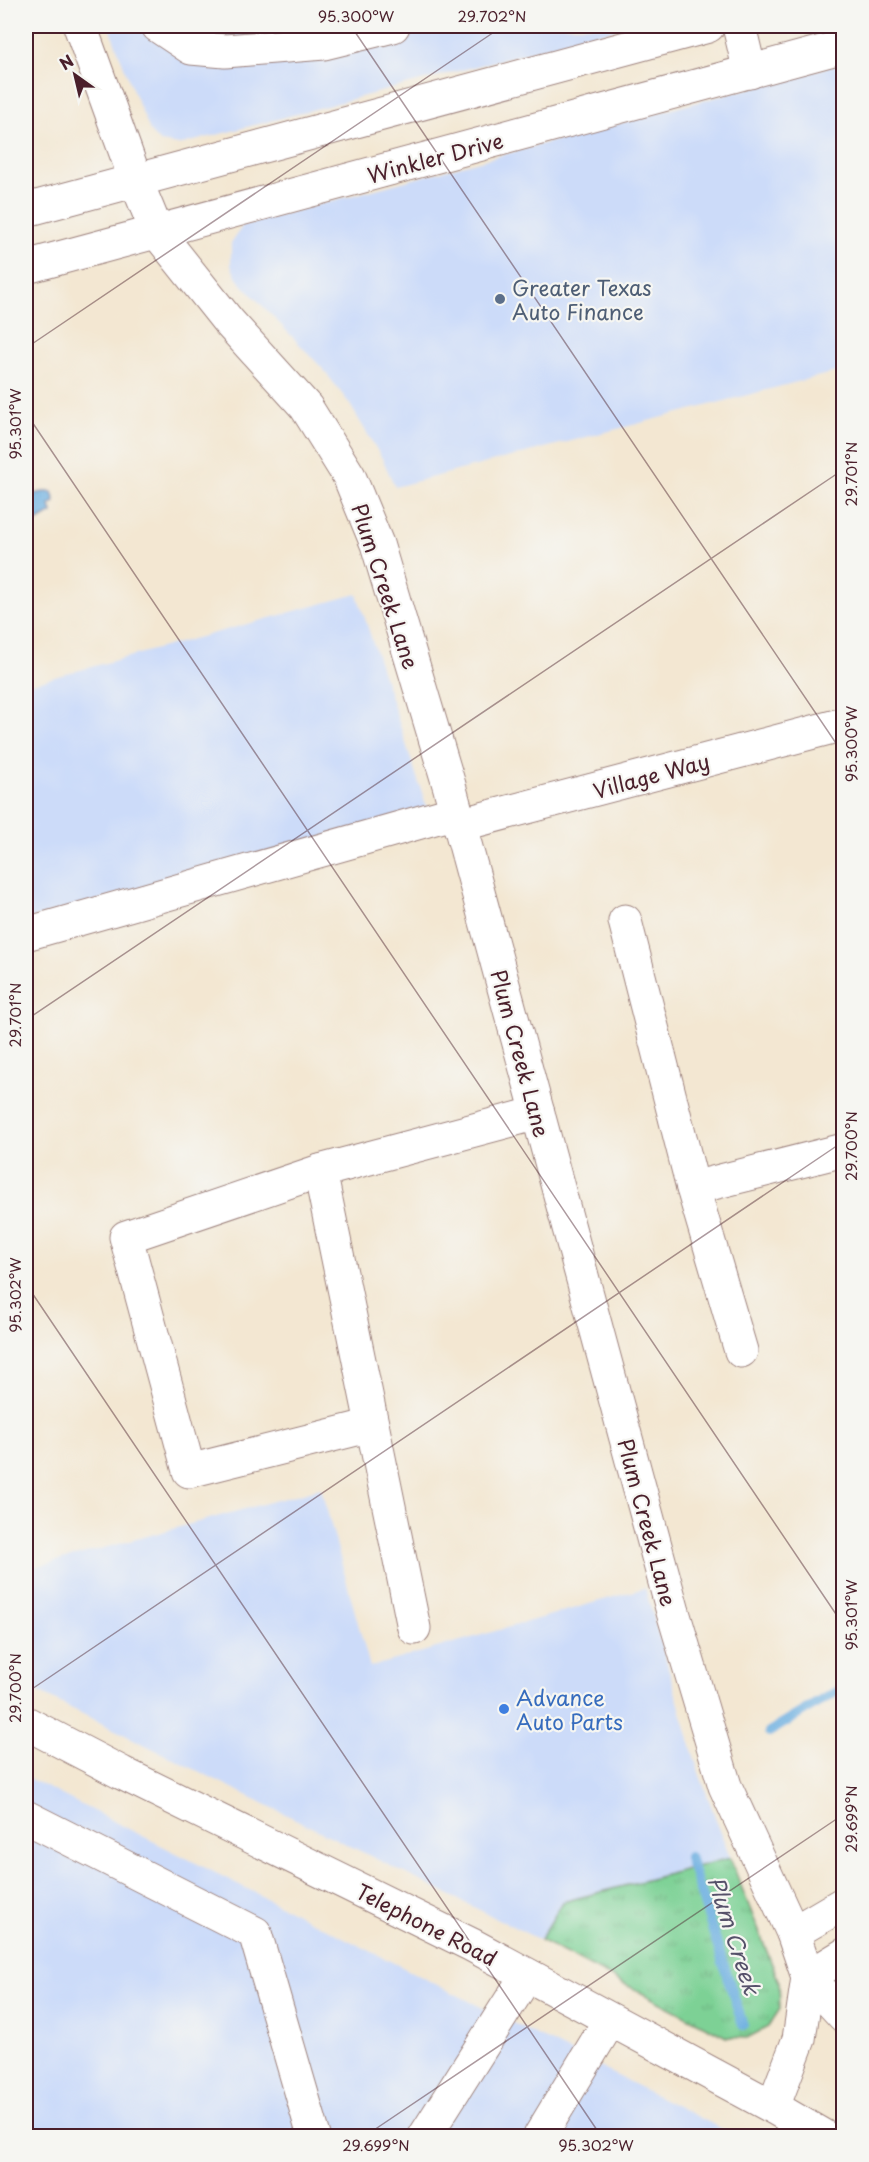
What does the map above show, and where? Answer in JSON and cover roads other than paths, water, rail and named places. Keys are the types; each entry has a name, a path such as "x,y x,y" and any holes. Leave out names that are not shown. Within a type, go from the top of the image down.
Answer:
{"street":[{"name":"Plum Creek Lane","path":"80,26 136,181 157,232 228,321 306,408 349,476 376,544 458,818 673,1612 725,1786 793,1933 808,1977 843,2016"},
{"path":"158,26 191,48 225,51 324,43 393,26"},
{"path":"26,210 708,26"},
{"path":"740,26 750,72"},
{"name":"Winkler Drive","path":"26,267 843,46"},
{"name":"Village Way","path":"26,934 458,818 843,724"},
{"path":"626,921 693,1188 741,1351"},
{"path":"372,1425 189,1471 126,1237 320,1171 538,1113"},
{"path":"693,1188 843,1150"},
{"path":"320,1171 414,1628"},
{"name":"Telephone Road","path":"26,1723 122,1773 472,1945 823,2136"},
{"path":"26,1817 255,1933 314,2136"},
{"path":"793,1933 843,1903"},
{"path":"808,1977 843,1955"},
{"path":"425,2136 527,1975"},
{"name":"Plum Creek Lane","path":"773,2107 799,2039 808,1977"},
{"path":"540,2136 610,2020"}],"water":[{"path":"52,492 55,502 50,505 52,513 26,525 26,496"}],"waterway":[{"name":"Plum Creek","path":"769,1732 844,1687"},
{"name":"Plum Creek","path":"689,1857 743,2025"}],"place":[{"name":"Greater Texas Auto Finance","path":"500,299"},
{"name":"Advance Auto Parts","path":"504,1709"}]}
